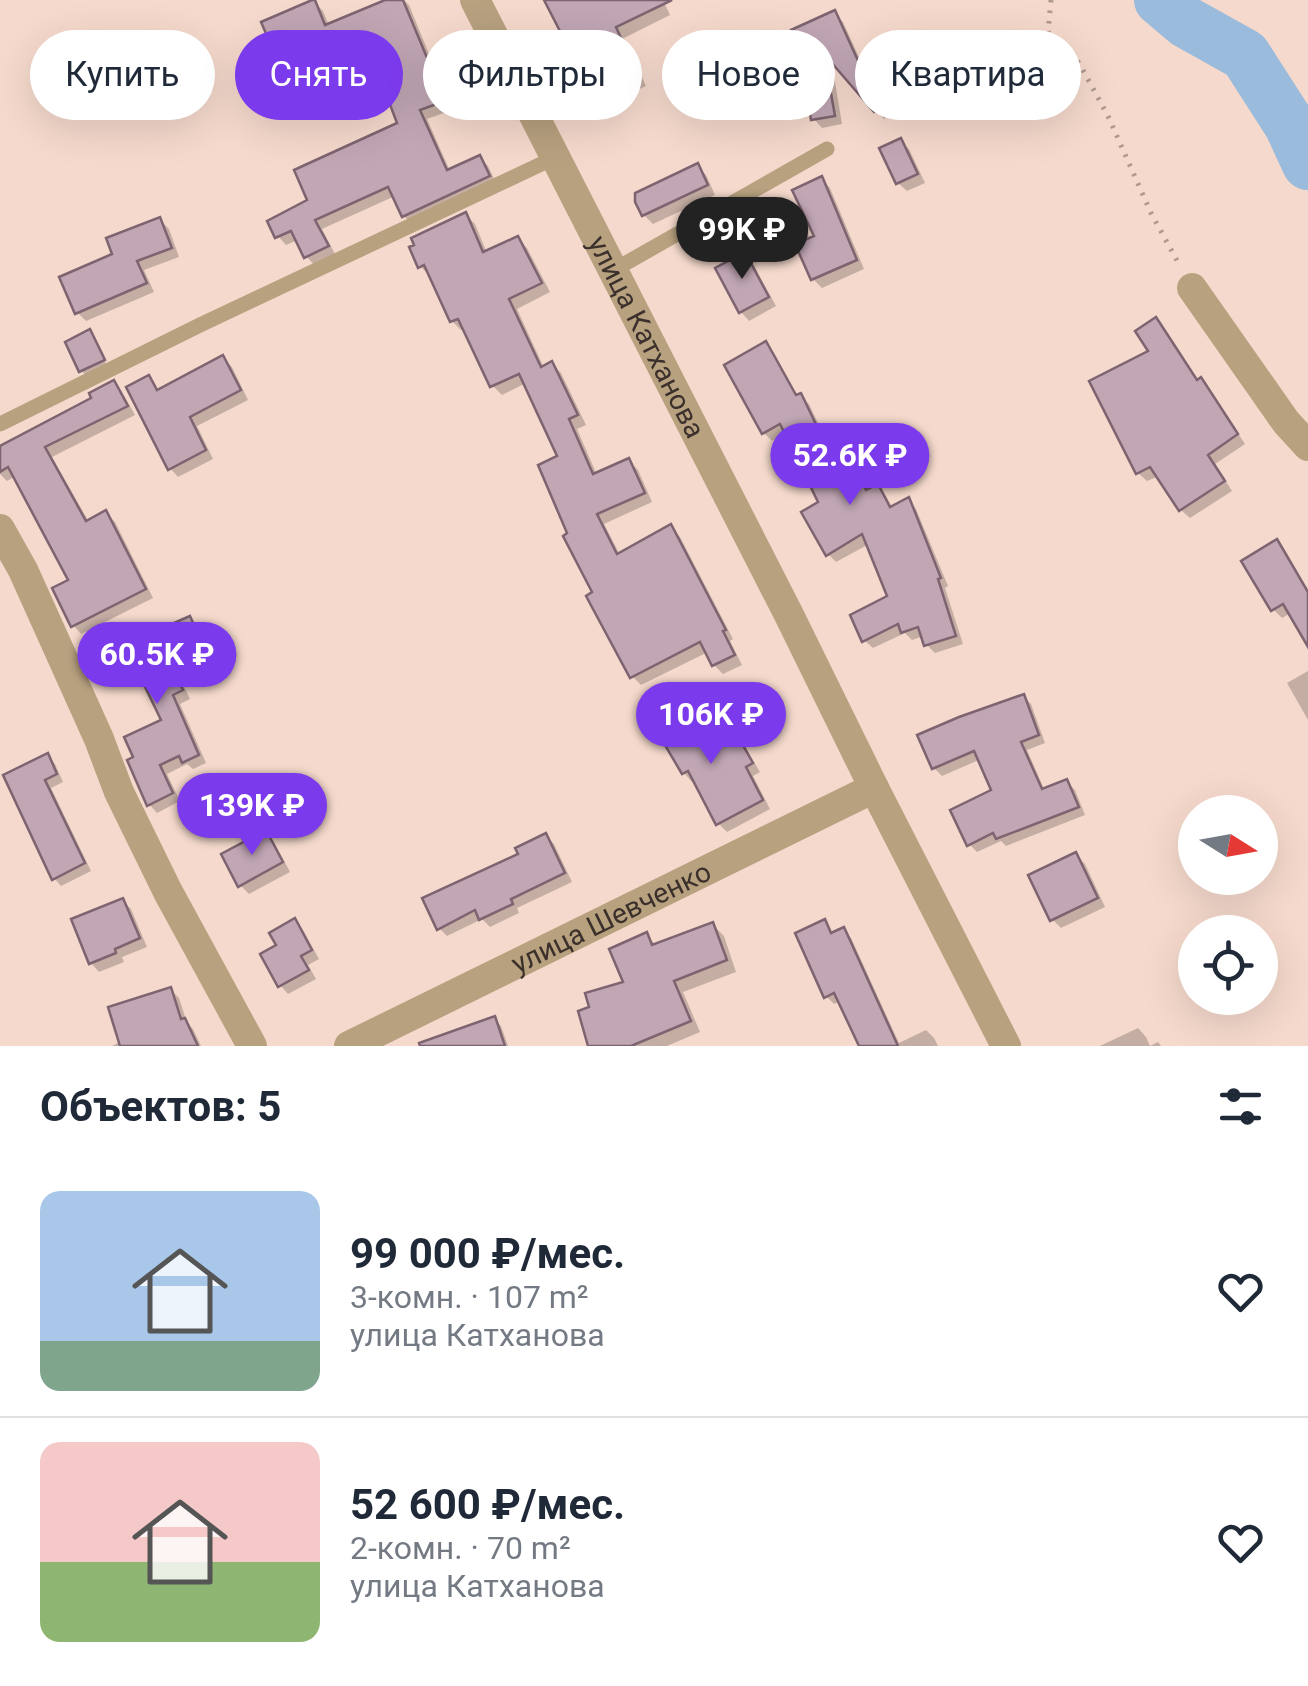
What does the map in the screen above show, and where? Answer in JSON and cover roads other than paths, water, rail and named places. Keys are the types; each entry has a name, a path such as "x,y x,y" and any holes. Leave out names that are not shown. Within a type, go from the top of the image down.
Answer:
{"street":[{"name":"улица Катханова","path":"474,0 1006,1046"},
{"path":"1192,288 1286,422 1308,446"},
{"path":"0,530 23,570 99,738 119,792 252,1046"},
{"name":"улица Шевченко","path":"349,1046 408,1034 612,914 874,788"}],"lane":[{"path":"612,271 826,149"},
{"path":"0,424 554,158"}],"waterway":[{"path":"1160,0 1186,22 1245,55 1290,125 1308,164"}]}
